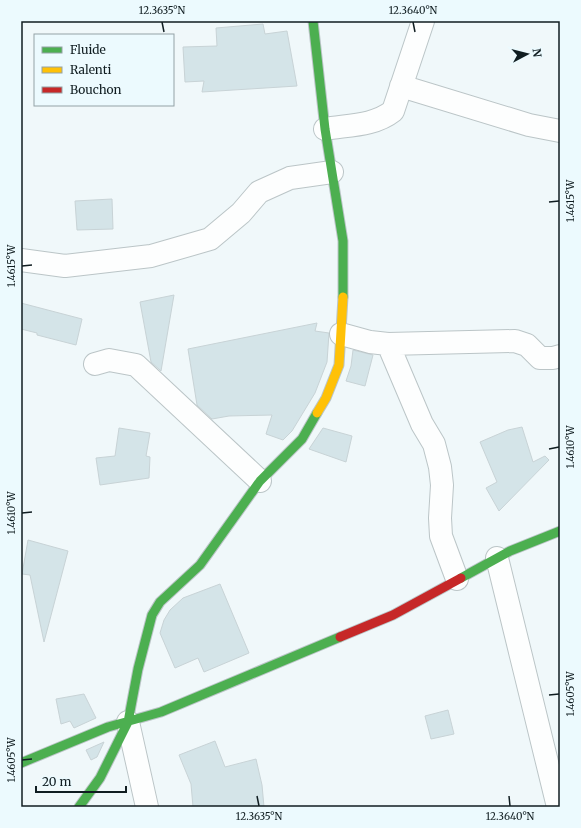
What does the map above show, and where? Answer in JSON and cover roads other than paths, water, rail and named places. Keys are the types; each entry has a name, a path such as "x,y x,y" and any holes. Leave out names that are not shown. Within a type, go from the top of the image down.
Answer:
{"street":[{"path":"79,807 100,778 128,722 138,669 152,615 160,602 200,566 260,481 302,439 326,398 339,365 343,310 343,241 325,128 313,21"},
{"path":"325,128 367,123 380,119 393,111 423,21"},
{"path":"401,86 529,125 560,131"},
{"path":"21,260 65,266 151,256 210,239 241,213 259,192 290,178 332,172"},
{"path":"341,334 370,342 388,344 515,341 527,345 540,358 553,358 560,356"},
{"path":"388,344 422,424 434,444 440,467 442,485 440,518 441,536 457,579"},
{"path":"95,364 109,360 136,365 260,481"},
{"path":"21,763 108,727 161,712 393,615 510,551 560,531"},
{"path":"497,558 558,807"},
{"path":"128,722 147,807"}]}
